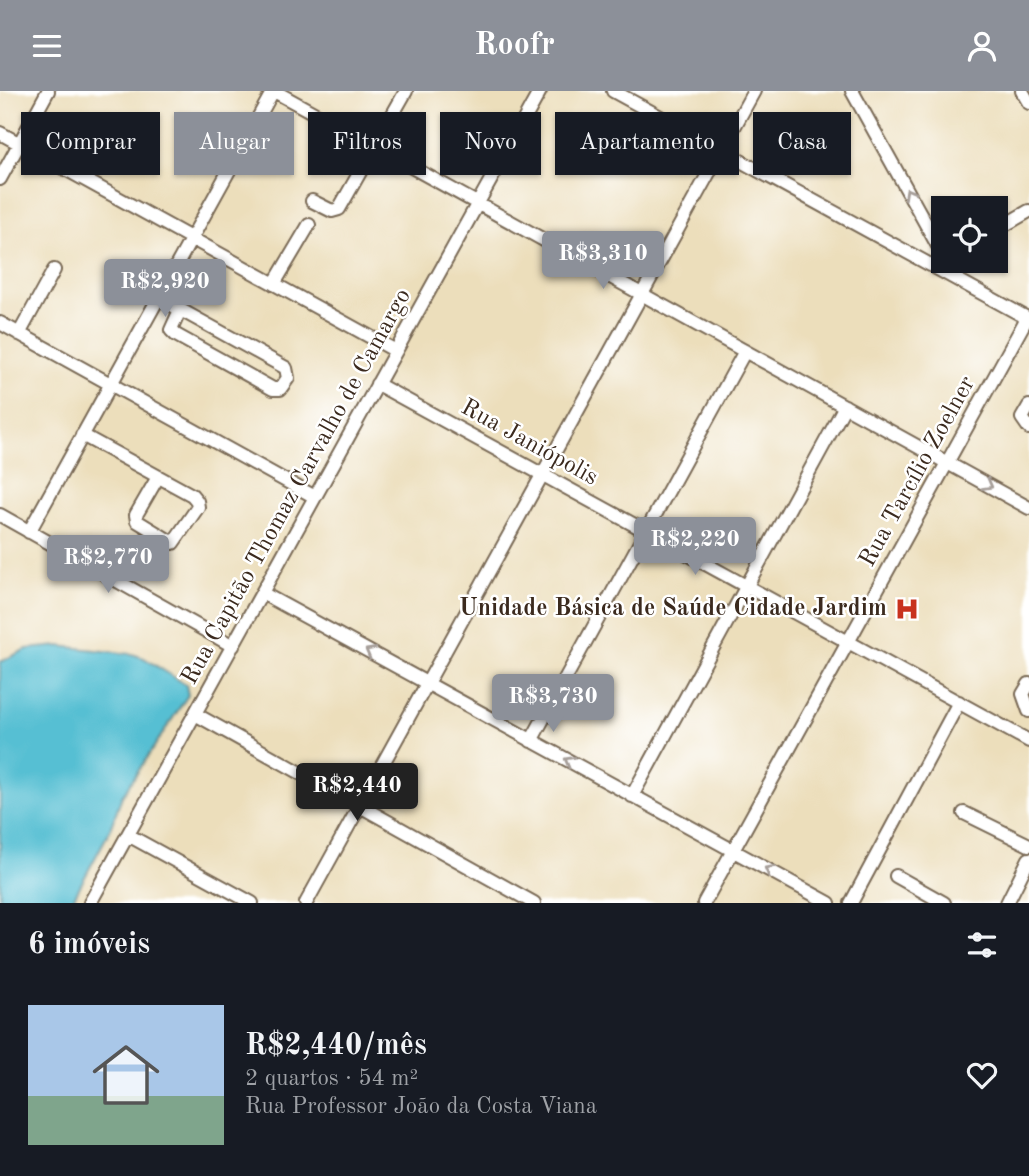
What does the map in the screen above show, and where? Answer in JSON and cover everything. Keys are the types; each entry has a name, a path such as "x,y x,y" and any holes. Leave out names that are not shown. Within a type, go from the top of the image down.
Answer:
{"street":[{"path":"0,179 48,91"},
{"path":"29,532 273,91 312,112"},
{"path":"395,112 406,91"},
{"name":"Rua Capitão Thomaz Carvalho de Camargo","path":"90,903 540,91"},
{"path":"613,91 651,112"},
{"path":"739,118 754,91"},
{"path":"852,91 931,248"},
{"path":"1022,91 1029,103"},
{"path":"0,133 396,351"},
{"path":"739,160 931,258"},
{"path":"426,174 1029,508"},
{"path":"312,201 332,211 339,209 359,175"},
{"path":"306,903 708,175"},
{"path":"1008,223 1029,211"},
{"path":"274,284 309,225"},
{"path":"19,334 54,270"},
{"path":"950,273 958,281 1028,319"},
{"path":"159,297 286,368 288,378 280,389 272,389 176,335 171,330 180,310"},
{"name":"Rua Tarcílio Zoelner","path":"704,903 1028,319"},
{"path":"0,323 315,497"},
{"path":"531,741 745,351"},
{"name":"Rua Janiópolis","path":"377,384 1029,741"},
{"path":"632,796 845,406"},
{"path":"1029,406 1022,418 1029,428"},
{"path":"82,435 158,477 197,501 198,507 173,543 137,521 136,515 158,477"},
{"path":"0,515 233,646"},
{"path":"262,593 829,903"},
{"path":"1029,684 1023,694 1029,711"},
{"path":"851,903 959,702"},
{"path":"195,714 534,903"},
{"path":"964,813 1029,845"},
{"path":"128,835 252,903"},
{"path":"1007,903 1029,859"},
{"path":"896,876 944,903"}],"water":[{"path":"59,646 132,654 144,658 186,685 188,695 122,796 109,832 71,903 0,903 0,662 27,649"}],"place":[{"name":"Unidade Básica de Saúde Cidade Jardim","path":"907,609"}]}
